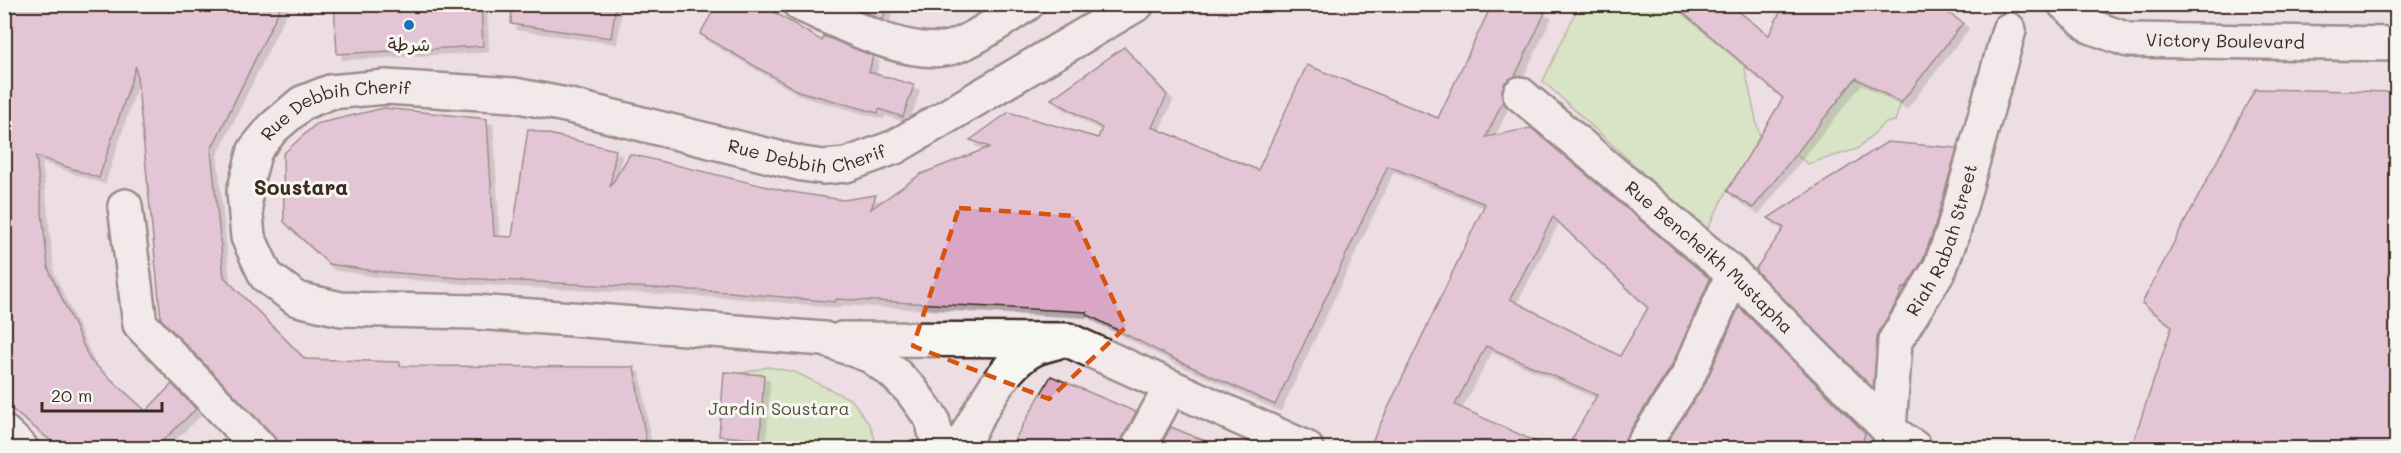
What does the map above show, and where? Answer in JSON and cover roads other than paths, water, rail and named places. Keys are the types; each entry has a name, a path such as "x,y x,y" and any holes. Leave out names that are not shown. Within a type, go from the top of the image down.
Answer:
{"street":[{"path":"800,4 889,42 930,51 957,46 1026,5"},
{"name":"Rue Debbih Cherif","path":"939,448 932,418 900,379 871,356 824,339 475,312 341,309 297,298 266,276 248,237 244,192 255,150 273,128 302,103 330,92 386,87 514,95 566,105 802,164 823,167 846,165 895,147 1137,4"},
{"name":"Victory Boulevard","path":"2065,4 2092,27 2128,40 2397,44"},
{"name":"Riah Rabah Street","path":"1899,442 1895,341 1940,268 1953,232 2009,30"},
{"name":"Rue Bencheikh Mustapha","path":"1520,94 1733,274 1899,442"},
{"path":"125,206 140,324 260,448"},
{"path":"1641,448 1688,376 1733,274"},
{"path":"824,339 1064,340 1306,448"},
{"path":"960,448 990,396 1012,366 1032,350 1064,340"},
{"path":"1138,448 1171,387"},
{"path":"4,432 21,448"}],"place":[{"name":"شرطة","path":"409,25"}],"district":[{"name":"Soustara","path":"301,188"}],"park label":[{"name":"Jardin Soustara","path":"779,409"}]}
